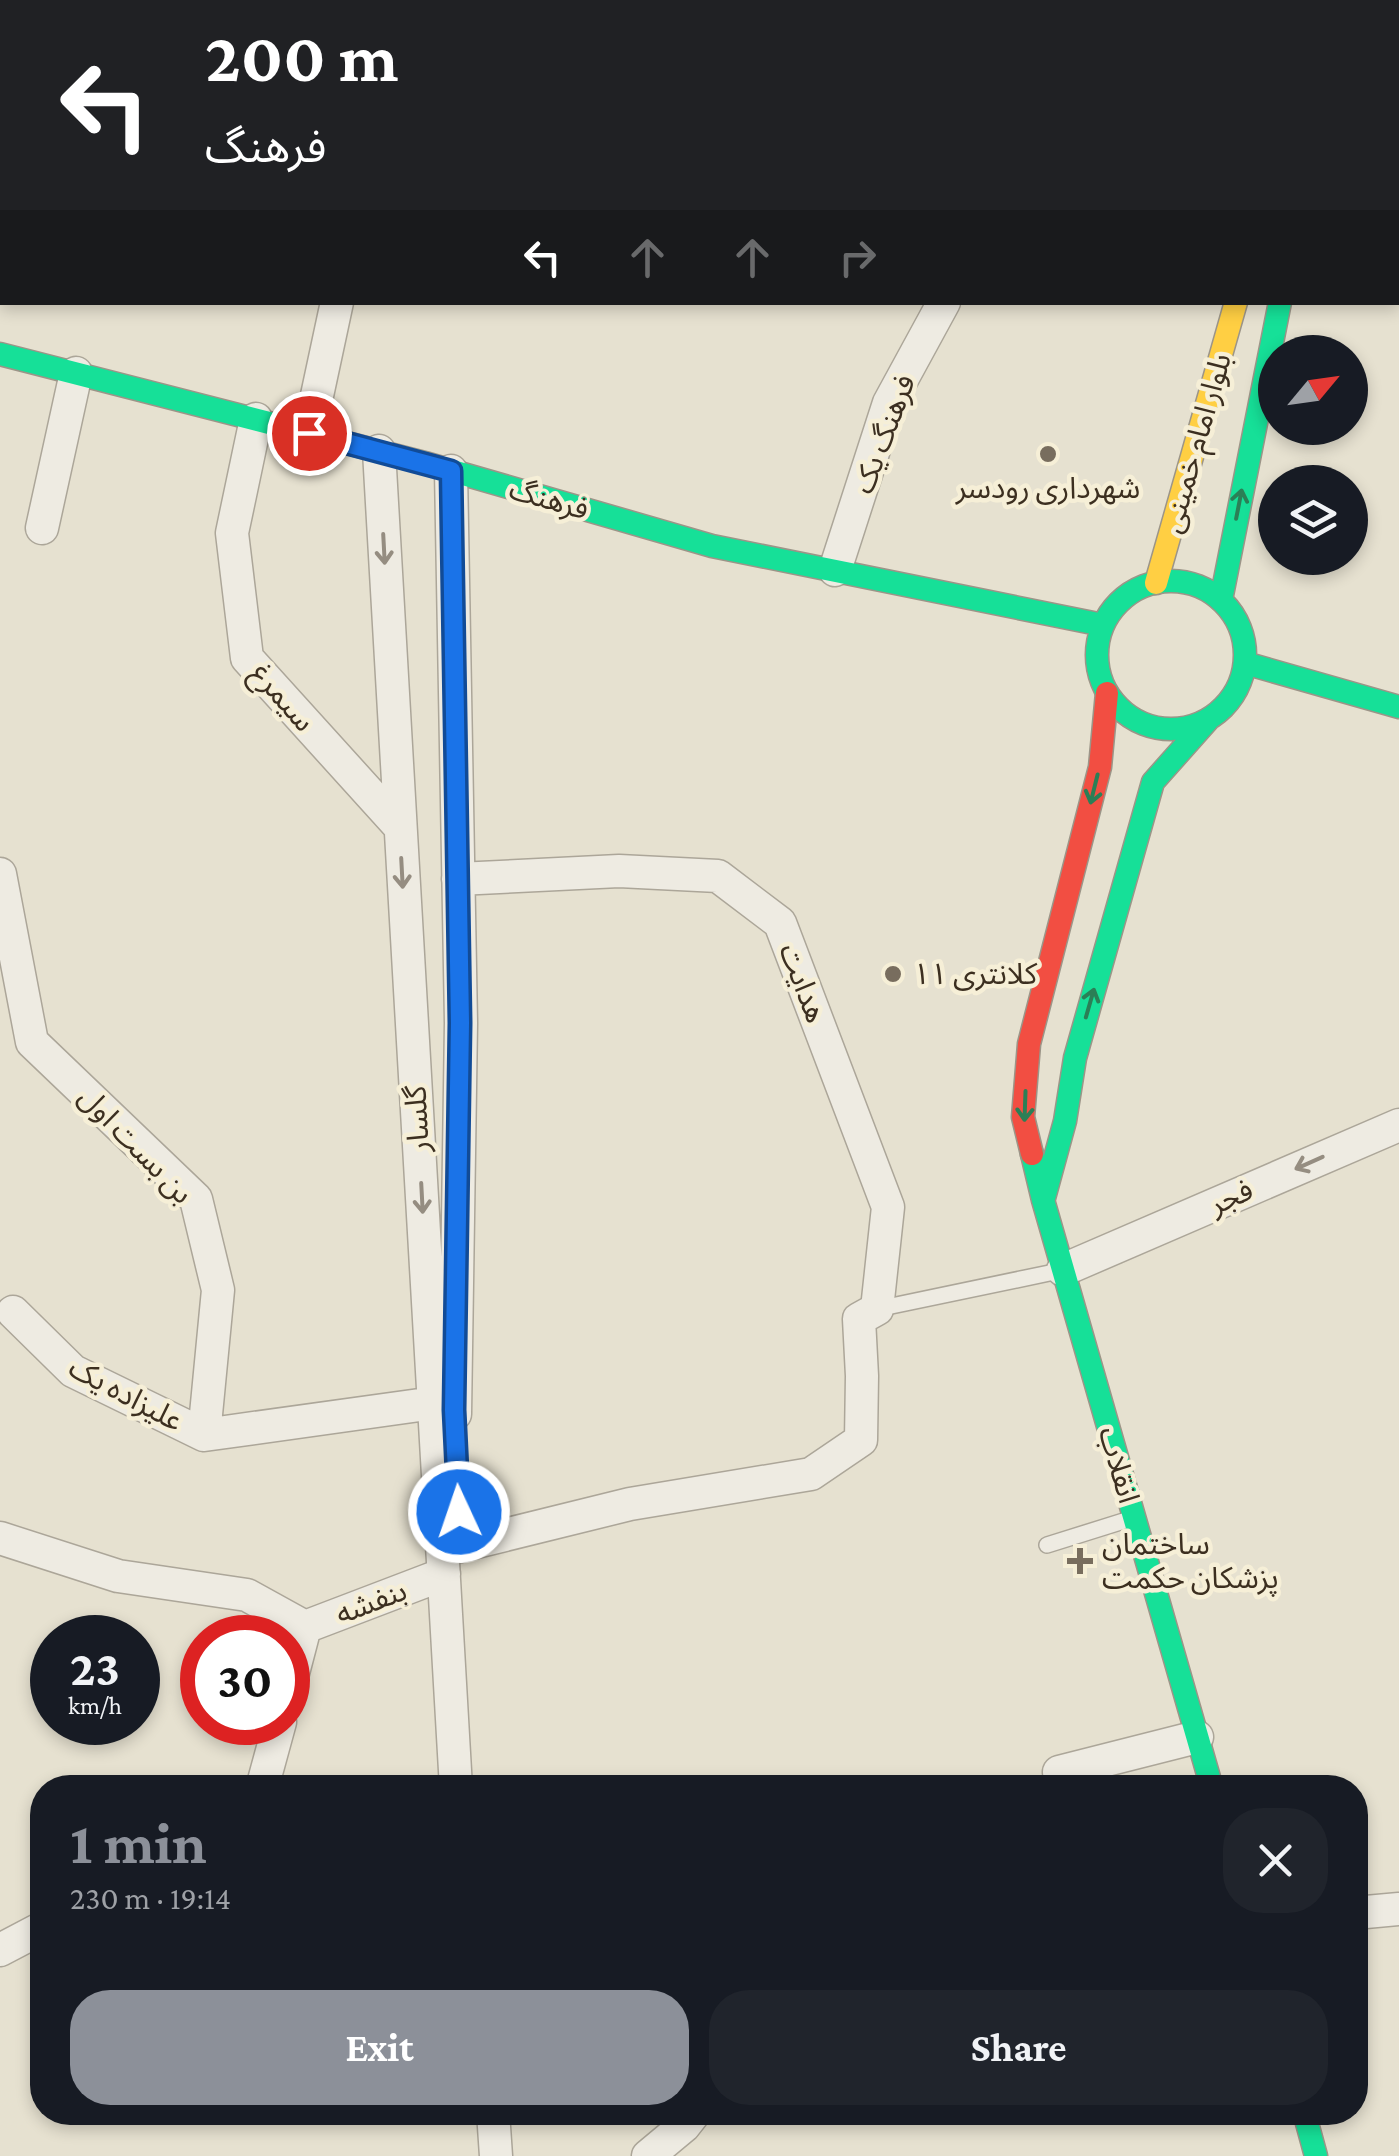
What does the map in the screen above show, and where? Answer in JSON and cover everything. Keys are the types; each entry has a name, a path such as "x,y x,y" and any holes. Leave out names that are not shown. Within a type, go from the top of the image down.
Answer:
{"main road":[{"name":"بلوار امام خمینی","path":"1156,583 1235,305"},
{"name":"بلوار امام خمینی","path":"1220,600 1279,305"},
{"name":"فرهنگ","path":"0,354 379,451 712,546 1103,625"},
{"path":"1043,1200 1065,1120 1074,1058 1153,782 1226,705 1238,686 1245,663 1244,640 1235,618 1220,600 1201,588 1178,582 1156,583 1134,591 1116,606 1103,625 1097,647 1098,670 1107,692 1121,710 1141,723 1163,730 1186,728 1208,720"},
{"path":"1245,663 1399,708"},
{"name":"انقلاب","path":"1107,692 1100,767 1029,1044 1023,1118 1043,1200 1208,1775"},
{"path":"1308,2125 1316,2156"}],"street":[{"path":"309,433 337,305"},
{"name":"فرهنگ یک","path":"835,570 890,403 942,305"},
{"path":"42,528 76,373"},
{"name":"سیمرغ","path":"256,419 232,533 248,658 400,827"},
{"name":"گلسار","path":"379,451 434,1403 473,1775"},
{"name":"گلسار","path":"451,471 460,1023 452,1560 456,1775"},
{"name":"هدایت","path":"452,1560 630,1504 811,1474 860,1440 859,1319 876,1309 888,1208 780,922 718,876 619,871 458,880"},
{"name":"بن بست اول","path":"0,874 32,1042 196,1198 218,1290 204,1435"},
{"name":"فجر","path":"1063,1270 1399,1125"},
{"name":"علیزاده یک","path":"13,1312 73,1371 204,1435 434,1403"},
{"path":"0,1538 118,1576 246,1595 283,1615"},
{"name":"بنفشه","path":"310,1625 452,1560"},
{"path":"1059,1772 1197,1736"},
{"path":"266,1775 274,1745"},
{"path":"1368,1912 1399,1909"},
{"path":"0,1950 30,1934"},
{"path":"475,2125 476,2156"},
{"path":"494,2125 496,2156"},
{"path":"648,2156 685,2125"}],"lane":[{"path":"876,1309 1063,1270"},
{"path":"1047,1544 1134,1518"}],"traffic: fast":[{"path":"1221,600 1279,305"},
{"path":"0,354 425,463 712,546 1103,625"},
{"path":"1171,581 1199,587 1223,603 1239,627 1245,655 1239,683 1223,707 1199,723 1171,729 1143,723 1119,707 1103,683 1097,655 1103,627 1119,603 1143,587 1171,581"},
{"path":"1245,663 1399,707"},
{"path":"1044,1198 1065,1121 1075,1058 1153,782 1208,720"},
{"path":"1032,1154 1208,1775"},
{"path":"1308,2125 1316,2156"}],"traffic: slow":[{"path":"1156,583 1235,305"}],"traffic: jam":[{"path":"1032,1154 1023,1117 1029,1044 1100,767 1107,693"}],"place":[{"name":"شهردارى رودسر","path":"1048,454"},
{"name":"کلانترى ١١","path":"893,974"},
{"name":"ساختمان پزشکان حکمت","path":"1080,1561"}],"route":[{"path":"309,433 451,471 460,1023 454,1410 459,1512"}]}
